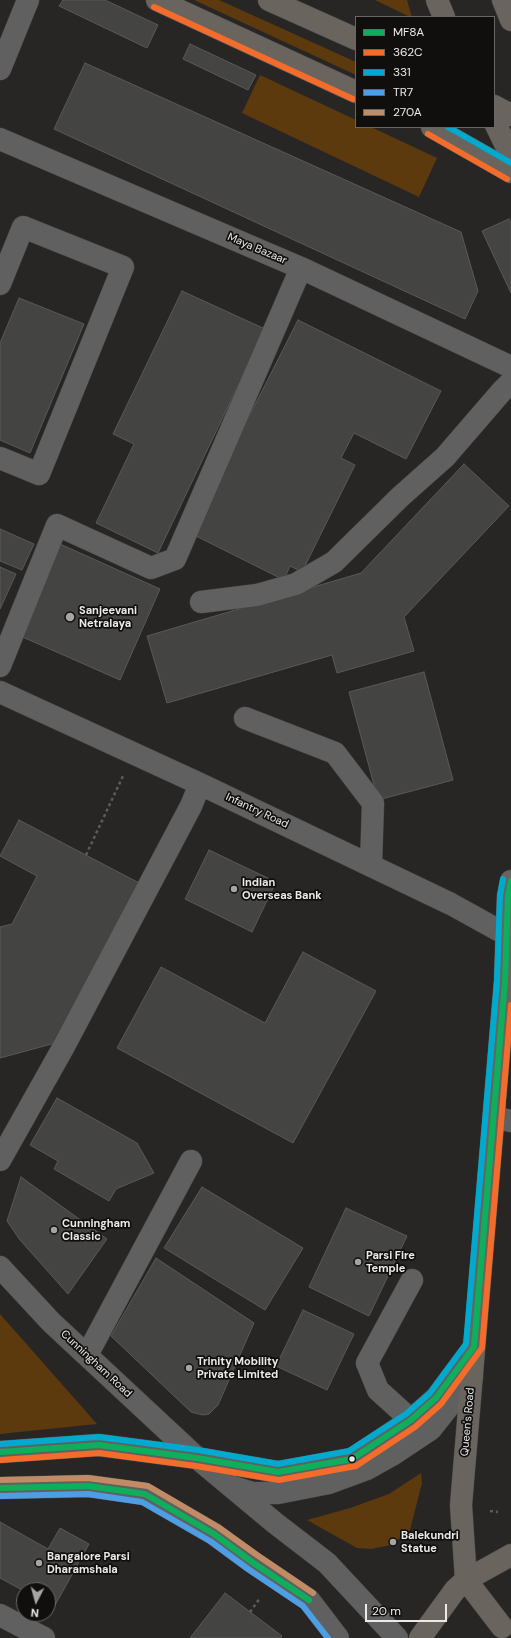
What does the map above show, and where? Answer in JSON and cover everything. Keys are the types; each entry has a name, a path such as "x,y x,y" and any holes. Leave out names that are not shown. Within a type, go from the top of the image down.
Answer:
{"main road":[{"path":"157,0 355,92"},
{"path":"269,0 355,39"},
{"path":"438,0 444,16"},
{"path":"495,107 511,115"},
{"path":"495,123 511,156"},
{"path":"434,128 511,172"},
{"name":"Queen's Road","path":"466,1580 461,1505 474,1347 502,1119 505,981 509,936 508,896 511,880"},
{"path":"420,1638 455,1590 466,1580 511,1555"},
{"path":"466,1580 500,1631"}],"street":[{"path":"0,69 28,0"},
{"name":"Maya Bazaar","path":"0,139 301,268 511,367"},
{"path":"0,284 23,227 123,267 39,474 0,458"},
{"path":"0,666 57,525 151,568 175,558 301,268"},
{"path":"201,602 257,595 296,584 334,562 400,497 445,457 511,382"},
{"name":"Infantry Road","path":"0,692 371,865 451,904 509,936"},
{"path":"244,718 335,753 373,802 371,865"},
{"path":"0,1160 63,1048 191,806 200,784"},
{"path":"87,1355 191,1161"},
{"name":"Cunningham Road","path":"0,1267 51,1322 197,1458 327,1563 397,1638"},
{"path":"411,1420 378,1390 367,1363 412,1280"},
{"path":"0,1452 100,1445 197,1458 278,1472 352,1459 411,1420 436,1398 474,1347"},
{"path":"230,1486 253,1492 278,1493 330,1483 367,1469 392,1455 431,1429 472,1377"},
{"path":"0,1488 88,1486 145,1494 214,1534 252,1562 309,1600 338,1638"},
{"path":"0,1615 44,1638"}],"path":[{"path":"86,855 124,774"},
{"path":"490,1512 498,1512"},
{"path":"250,1612 264,1593"}],"shaded area":[{"path":"194,0 219,0 355,62 355,75"},
{"path":"375,0 407,0 412,16 408,16"},
{"path":"260,75 355,120 355,128 373,128 437,158 419,197 242,113"},
{"path":"0,1314 97,1424 0,1434"},
{"path":"421,1473 422,1483 410,1530 391,1545 371,1549 357,1548 307,1520 350,1508 389,1494"}],"building":[{"path":"63,0 105,0 158,25 147,48 59,6"},
{"path":"190,44 256,75 248,90 183,59"},
{"path":"85,63 461,232 478,291 465,319 54,129"},
{"path":"509,219 511,223 511,293 482,231"},
{"path":"182,291 265,329 158,553 96,523 134,444 113,434"},
{"path":"19,298 84,324 30,453 0,440 0,343"},
{"path":"298,320 441,391 406,459 354,433 341,458 355,465 302,572 290,566 284,580 190,533"},
{"path":"464,464 509,506 404,617 414,651 337,673 332,655 167,703 147,636 361,573"},
{"path":"0,529 34,544 22,570 0,561"},
{"path":"60,544 160,589 120,680 18,635"},
{"path":"0,567 16,574 0,609"},
{"path":"424,672 453,780 378,800 349,692"},
{"path":"19,820 143,885 59,1042 0,1058 0,927 12,924 37,876 0,856"},
{"path":"209,850 276,882 252,932 185,899"},
{"path":"303,952 376,991 293,1143 117,1048 161,967 265,1023"},
{"path":"57,1098 137,1143 154,1173 116,1189 109,1201 54,1169 58,1161 30,1145"},
{"name":"Cunningham Classic","path":"21,1177 107,1239 68,1294 20,1240 7,1221"},
{"path":"202,1187 303,1248 265,1310 164,1248"},
{"name":"Parsi Fire Temple","path":"346,1208 407,1236 369,1316 309,1287"},
{"name":"Trinity Mobility Private Limited","path":"156,1258 254,1323 218,1405 209,1414 203,1415 191,1412 111,1336"},
{"path":"303,1310 354,1334 327,1390 276,1366"},
{"name":"Bangalore Parsi Dharamshala","path":"0,1522 48,1549 60,1528 89,1544 56,1603 56,1582 16,1582 16,1587 0,1578"},
{"path":"225,1593 282,1636 280,1638 190,1638"}],"transit line":[{"name":"362C","path":"154,7 353,99"},
{"name":"331","path":"450,128 511,163"},
{"name":"362C","path":"428,134 507,179"},
{"name":"331","path":"0,1444 99,1437 198,1450 278,1464 349,1451 406,1414 430,1393 466,1344 497,981 500,896 503,879"},
{"name":"MF8A","path":"0,1452 99,1445 197,1458 278,1472 352,1459 411,1420 436,1398 474,1347 505,981 508,896 511,881"},
{"name":"362C","path":"1,1460 99,1453 196,1466 279,1480 356,1466 415,1427 441,1404 482,1348 511,1005"},
{"name":"270A","path":"0,1480 88,1478 148,1486 218,1527 313,1593"},
{"name":"MF8A","path":"0,1488 88,1486 145,1494 214,1534 252,1562 309,1600"},
{"name":"TR7","path":"0,1496 88,1494 142,1502 210,1541 303,1606 328,1638"}],"place":[{"name":"Sanjeevani Netralaya","path":"70,617"},
{"name":"Indian Overseas Bank","path":"234,889"},
{"name":"Cunningham Classic","path":"54,1230"},
{"name":"Parsi Fire Temple","path":"358,1262"},
{"name":"Trinity Mobility Private Limited","path":"189,1368"},
{"name":"Balekundri Statue","path":"393,1542"},
{"name":"Bangalore Parsi Dharamshala","path":"39,1563"}]}
